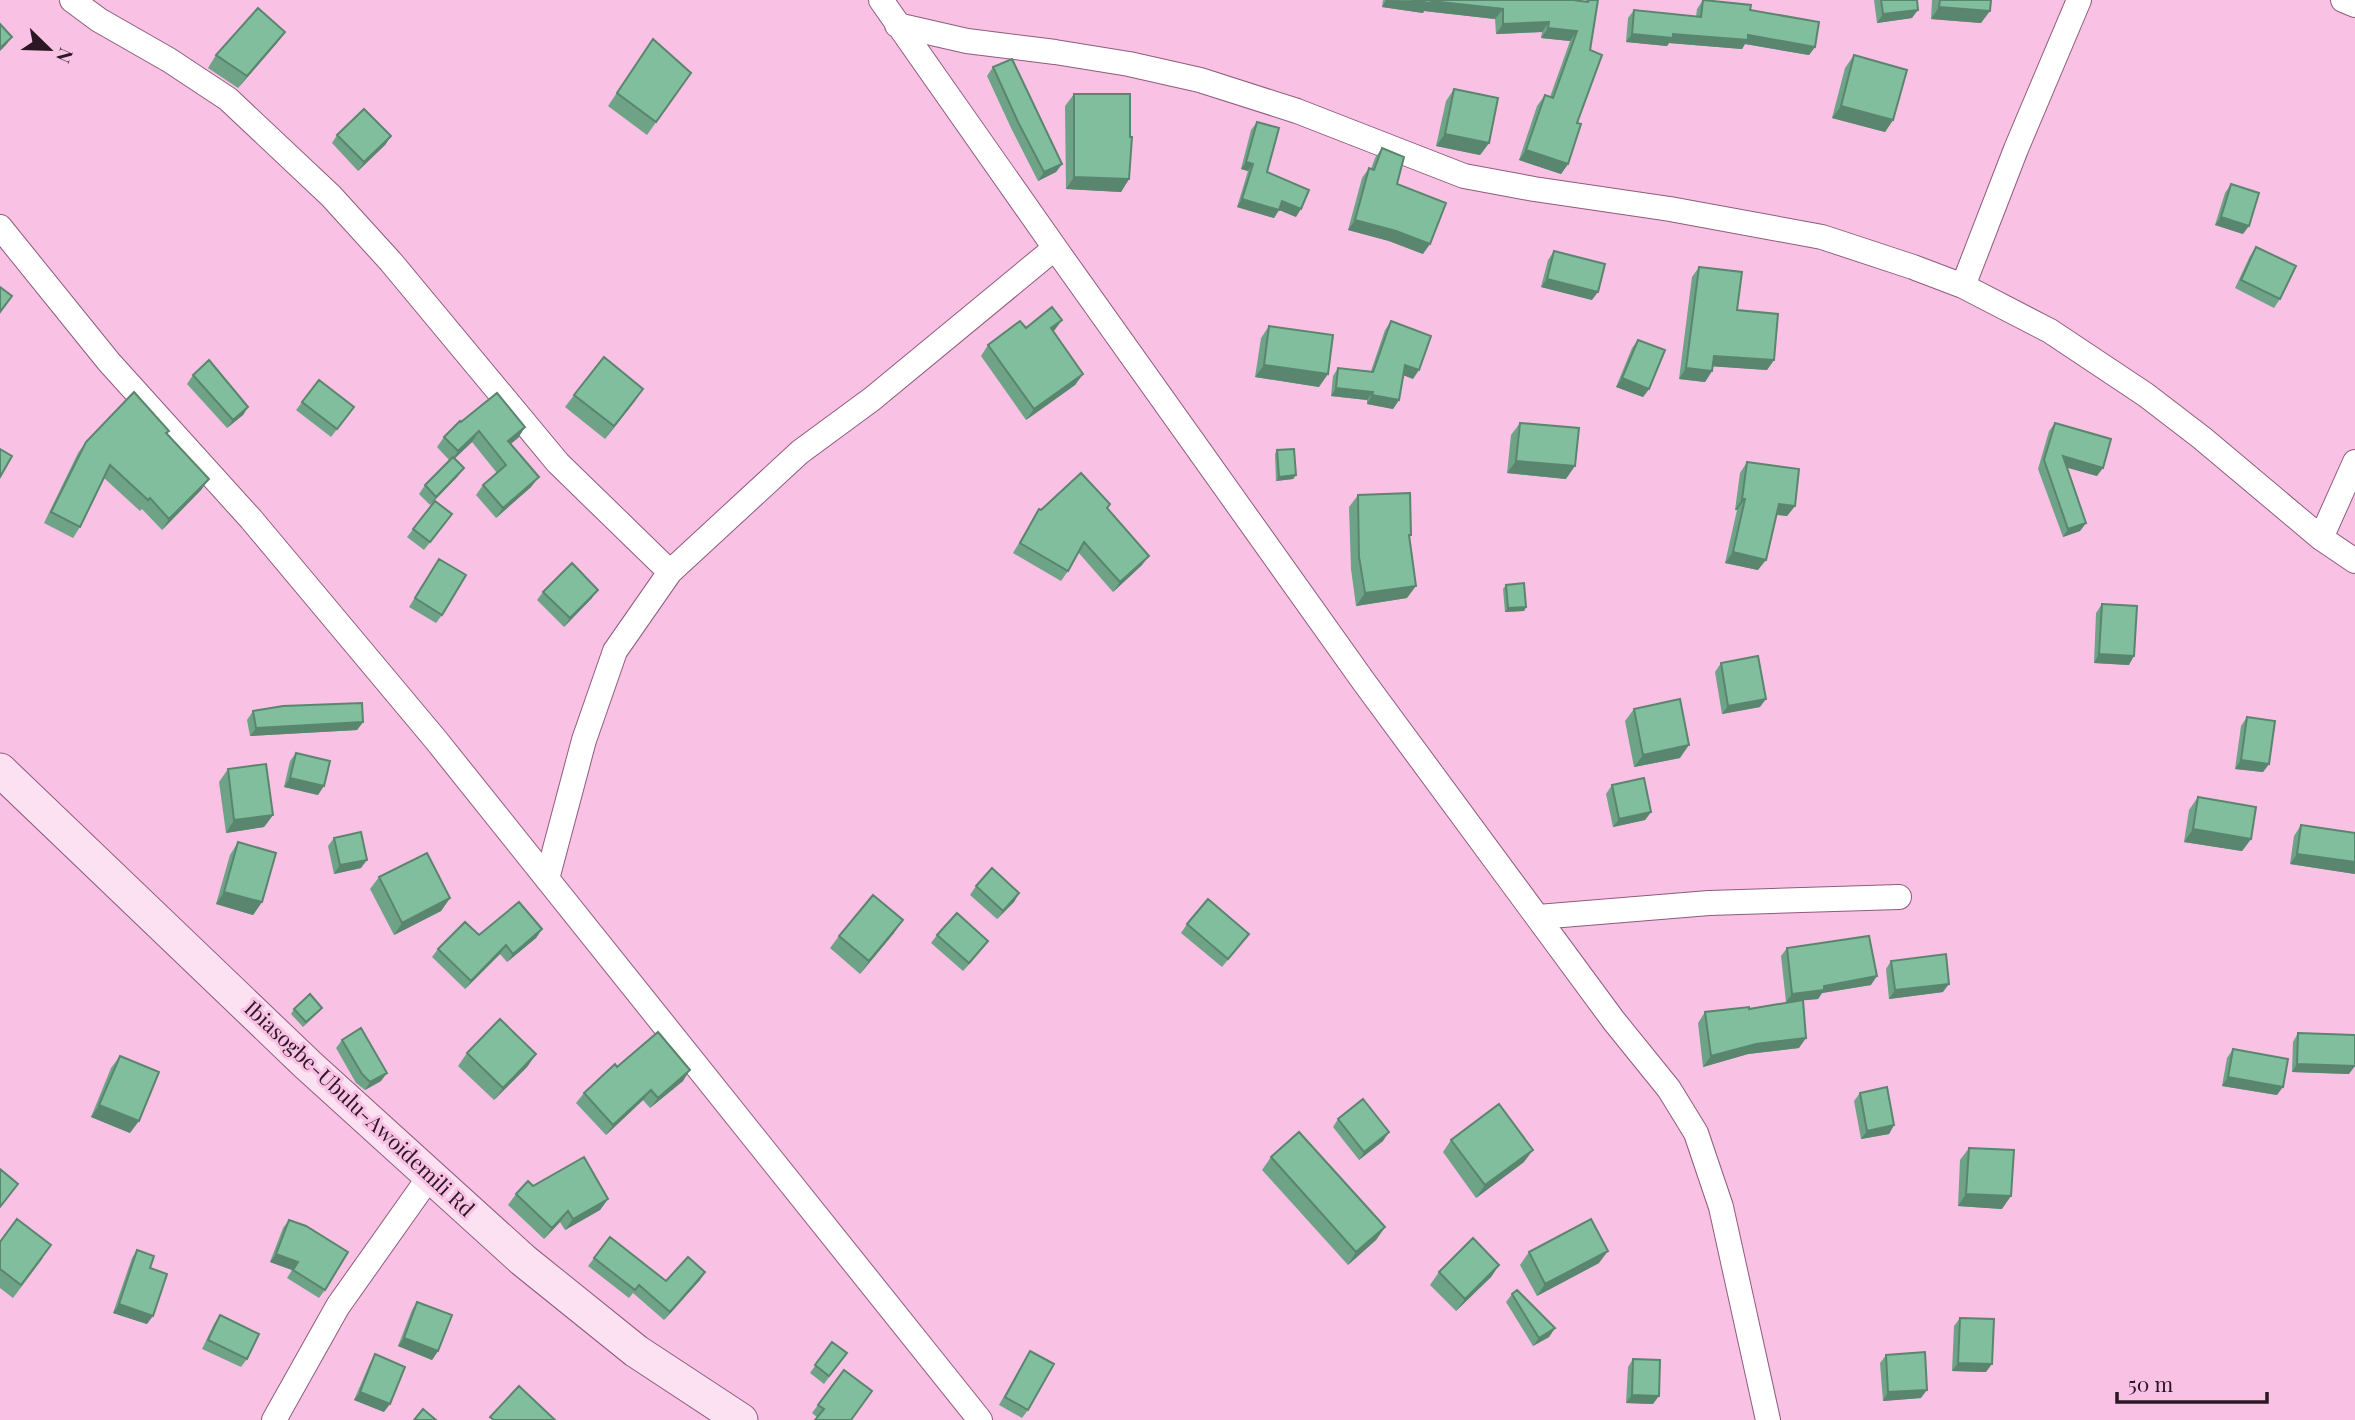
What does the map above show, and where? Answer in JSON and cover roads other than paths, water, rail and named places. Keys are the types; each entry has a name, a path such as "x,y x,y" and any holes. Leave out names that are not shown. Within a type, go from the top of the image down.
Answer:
{"street":[{"path":"72,0 99,20 169,60 228,99 331,195 391,262 558,463 670,572"},
{"path":"881,0 1364,682 1614,1021 1669,1089 1696,1133 1721,1207 1768,1420"},
{"path":"1963,286 2016,149 2079,0"},
{"path":"2343,0 2355,5"},
{"path":"897,25 967,41 1129,64 1200,80 1297,111 1464,176 1671,209 1822,237 1913,267 1963,286 2050,331 2146,395 2202,438 2321,538 2355,561"},
{"path":"933,74 953,48 967,41"},
{"path":"0,227 109,362 251,519 436,740 980,1420"},
{"path":"547,879 584,740 615,652 670,572 800,453 872,398 1055,248"},
{"path":"2321,538 2355,462"},
{"name":"Ibiasogbe-Ubulu-Awoidemili Rd","path":"0,770 308,1065 523,1260 636,1350 741,1420"},
{"path":"1538,917 1709,903 1899,897"},
{"path":"274,1420 338,1306 430,1176"}]}
